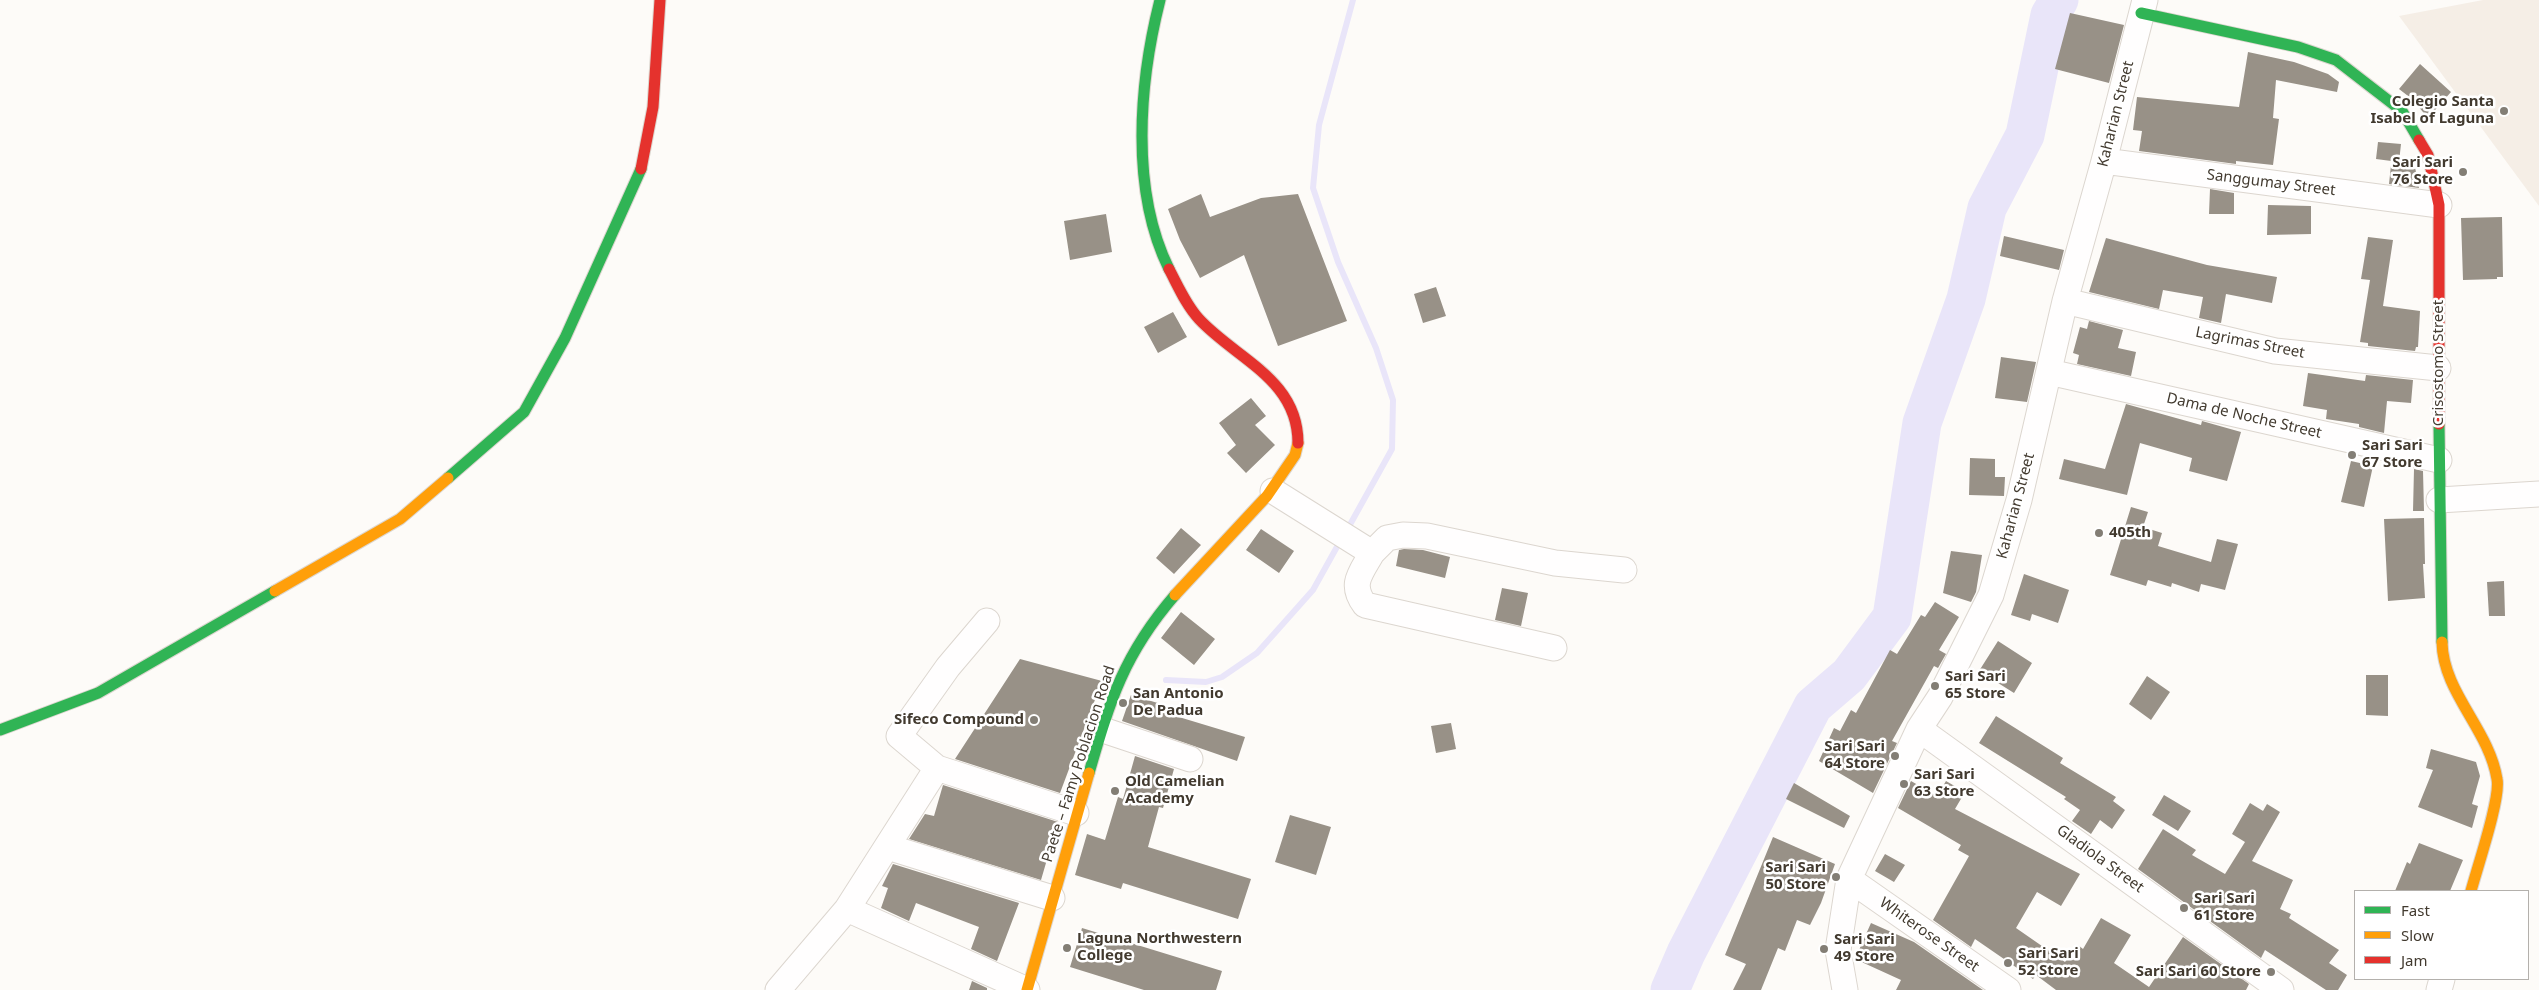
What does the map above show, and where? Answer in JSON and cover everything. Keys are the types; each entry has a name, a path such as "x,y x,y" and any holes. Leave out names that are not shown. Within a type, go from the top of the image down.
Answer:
{"street":[{"path":"0,730 98,693 400,519 524,412 564,338 606,251 644,163 653,107 660,0"},
{"name":"Paete – Famy Poblacion Road","path":"1027,990 1076,813 1125,666 1154,620 1273,491 1298,448 1298,428 1292,404 1267,375 1198,318 1163,258 1149,210 1144,137 1144,83 1148,52 1160,0"},
{"name":"Kaharian Street","path":"1845,990 1838,950 1849,880 1919,728 1940,697 1990,595 2020,500 2065,301 2104,161 2143,6"},
{"name":"Crisostomo Street","path":"2143,6 2298,47 2336,60 2402,111 2428,155 2439,205 2438,368 2442,654 2449,679 2486,744 2498,781 2492,815 2471,890"},
{"name":"Sanggumay Street","path":"2104,161 2439,205"},
{"name":"Lagrimas Street","path":"2065,301 2275,351 2438,368"},
{"name":"Dama de Noche Street","path":"2049,372 2439,460"},
{"path":"1273,491 1372,553"},
{"path":"2439,500 2539,494"},
{"path":"1554,648 1365,605 1357,595 1357,581 1372,553 1387,538 1403,535 1426,536 1555,563 1624,570"},
{"path":"986,621 948,667 899,736 937,768 1076,813"},
{"name":"Gladiola Street","path":"1919,728 2281,990"},
{"path":"1103,730 1190,759"},
{"path":"778,990 847,909 888,847 912,804 937,768"},
{"path":"888,847 1052,898"},
{"name":"Whiterose Street","path":"1849,880 2008,990"},
{"path":"847,909 1027,990"}],"shaded area":[{"name":"Colegio Santa Isabel of Laguna","path":"2483,0 2539,0 2539,206 2399,16"}],"building":[{"path":"2070,13 2124,25 2109,83 2055,69"},
{"path":"2248,52 2294,62 2328,74 2339,82 2337,92 2276,80 2273,118 2279,119 2273,165 2236,161 2236,164 2139,151 2142,131 2133,130 2137,97 2239,107"},
{"path":"2420,64 2451,92 2428,118 2412,99 2399,89"},
{"path":"2378,142 2401,144 2399,162 2376,159"},
{"path":"2391,165 2415,167 2419,188 2389,184"},
{"path":"2210,189 2234,193 2234,214 2209,214"},
{"path":"1201,194 1210,217 1261,198 1298,194 1347,321 1278,346 1244,255 1200,278 1180,240 1168,209"},
{"path":"2268,205 2311,206 2311,234 2267,235"},
{"path":"1106,214 1112,252 1070,260 1064,221"},
{"path":"2502,217 2503,277 2497,277 2497,279 2463,280 2461,218"},
{"path":"2004,236 2064,250 2059,270 2000,256"},
{"path":"2368,237 2393,240 2383,306 2420,311 2418,347 2416,347 2415,351 2368,346 2368,343 2360,342 2370,280 2361,279"},
{"path":"2106,238 2207,265 2277,277 2272,303 2226,294 2221,323 2199,318 2203,297 2163,290 2159,309 2089,292"},
{"path":"1436,287 1446,316 1423,323 1414,294"},
{"path":"1173,312 1187,337 1158,353 1144,327"},
{"path":"2089,321 2123,330 2118,348 2136,352 2131,376 2077,364 2079,355 2073,353 2080,327 2087,329"},
{"path":"2001,357 2036,362 2027,402 1995,398"},
{"path":"2308,373 2365,381 2366,375 2413,380 2411,403 2387,401 2384,433 2359,427 2359,424 2326,419 2327,410 2303,406"},
{"path":"1251,398 1266,416 1255,425 1275,445 1246,473 1227,453 1236,445 1219,423"},
{"path":"2126,404 2201,425 2202,421 2241,432 2227,481 2189,471 2192,458 2140,443 2127,495 2059,479 2064,459 2105,469"},
{"path":"1970,458 1995,459 1995,477 2005,477 2004,496 1969,495"},
{"path":"2351,461 2373,466 2364,507 2341,502"},
{"path":"2414,469 2423,471 2424,511 2413,511"},
{"path":"2131,507 2148,512 2143,527 2162,533 2158,546 2211,562 2217,539 2238,544 2225,590 2201,584 2199,592 2172,583 2171,587 2148,580 2146,586 2110,575"},
{"path":"2424,518 2425,564 2423,564 2425,598 2388,601 2384,519"},
{"path":"1181,528 1201,545 1174,574 1156,558"},
{"path":"1261,529 1294,551 1279,573 1246,550"},
{"path":"1399,550 1423,550 1450,557 1445,578 1396,566"},
{"path":"1951,551 1982,555 1976,592 1971,602 1943,593"},
{"path":"2024,574 2069,590 2058,623 2032,614 2030,621 2011,615"},
{"path":"2504,581 2505,616 2489,616 2487,582"},
{"path":"1502,588 1528,593 1521,626 1495,620"},
{"path":"1935,602 1959,617 1939,650 1946,654 1938,668 1934,666 1892,741 1897,743 1873,793 1819,761 1834,728 1840,731 1851,710 1856,713 1890,650 1897,654 1921,615 1925,617"},
{"path":"1181,612 1215,639 1194,665 1161,638"},
{"path":"1998,641 2032,663 2014,693 1979,671"},
{"name":"Sifeco Compound","path":"1020,659 1102,681 1060,793 955,759"},
{"path":"2366,675 2388,675 2388,716 2366,715"},
{"path":"2147,676 2170,692 2151,720 2129,704"},
{"path":"1131,695 1161,704 1159,711 1245,737 1237,761 1122,721"},
{"path":"1996,716 2063,758 2060,763 2116,797 2113,801 2125,810 2112,829 2100,820 2091,834 2072,821 2080,810 2064,799 2066,797 1979,743"},
{"path":"1451,723 1456,749 1436,753 1431,726"},
{"path":"2431,749 2476,762 2480,776 2472,804 2478,806 2472,828 2418,807 2433,770 2426,768"},
{"path":"1135,756 1174,769 1163,808 1159,807 1148,847 1251,879 1238,919 1123,883 1121,889 1075,875 1087,834 1105,840 1118,797 1123,799"},
{"path":"1911,781 1937,796 1946,781 1965,792 1955,809 2080,874 2061,906 2037,892 2016,928 2065,962 2078,945 2083,949 2101,918 2131,935 2114,963 2149,987 2183,937 2249,984 2246,990 2056,990 2036,975 2033,979 1975,939 1971,947 1933,920 1969,856 1958,850 1961,845 1898,808"},
{"path":"1794,783 1850,816 1844,828 1786,799"},
{"path":"943,785 1058,822 1041,880 909,839 925,814 934,816"},
{"path":"2164,795 2191,811 2178,831 2152,815"},
{"path":"2250,803 2263,811 2267,804 2280,812 2252,861 2293,880 2280,909 2291,914 2289,918 2339,950 2329,963 2347,975 2338,990 2326,990 2265,950 2261,958 2138,869 2163,829 2196,850 2192,855 2225,874 2245,842 2232,834"},
{"path":"1290,815 1331,827 1316,875 1275,862"},
{"path":"1773,837 1835,864 1821,903 1810,925 1797,920 1785,951 1778,948 1761,990 1733,990 1746,964 1725,955"},
{"path":"2419,843 2463,860 2450,890 2395,890 2407,862 2410,864"},
{"path":"1885,854 1905,865 1894,882 1875,871"},
{"path":"893,864 1019,903 997,961 971,949 979,927 916,903 909,921 881,908 888,888 882,886"},
{"path":"1871,923 1914,942 1983,990 1896,990 1901,980 1855,959"},
{"path":"1082,928 1222,971 1216,990 1144,990 1070,967"},
{"path":"972,981 987,988 987,990 969,990"}],"waterway":[{"path":"1347,530 1392,449 1393,400 1376,348 1338,262 1313,188 1319,125 1353,0"},
{"path":"1670,990 1686,953 1813,706 1849,675 1892,617 1922,423 1966,299 1987,208 2025,135 2050,15 2059,0"},
{"path":"1166,680 1206,682 1222,677 1257,653 1313,590 1338,545"}],"traffic: fast":[{"path":"1160,0 1147,66 1143,101 1143,171 1148,205 1157,238 1169,269"},
{"path":"2141,13 2298,47 2336,60 2402,111 2419,140"},
{"path":"448,478 524,412 565,338 641,169"},
{"path":"2439,424 2442,642"},
{"path":"0,730 98,693 275,591"},
{"path":"1089,773 1112,700 1131,658 1143,637 1175,595"}],"traffic: slow":[{"path":"1175,595 1267,496 1295,455 1298,443"},
{"path":"275,591 400,519 448,478"},
{"path":"2442,642 2444,660 2450,678 2485,744 2497,779 2492,817 2471,890"},
{"path":"1027,990 1089,773"}],"traffic: jam":[{"path":"641,169 653,107 660,0"},
{"path":"2419,140 2428,155 2439,205 2439,424"},
{"path":"1169,269 1194,314 1262,372 1288,402 1295,421 1298,443"}],"place":[{"name":"Colegio Santa Isabel of Laguna","path":"2504,111"},
{"name":"Sari Sari 76 Store","path":"2463,172"},
{"name":"Sari Sari 67 Store","path":"2352,455"},
{"name":"405th","path":"2099,533"},
{"name":"Sari Sari 65 Store","path":"1935,686"},
{"name":"San Antonio De Padua","path":"1123,703"},
{"name":"Sifeco Compound","path":"1034,720"},
{"name":"Sari Sari 64 Store","path":"1895,756"},
{"name":"Sari Sari 63 Store","path":"1904,784"},
{"name":"Old Camelian Academy","path":"1115,791"},
{"name":"Sari Sari 50 Store","path":"1836,877"},
{"name":"Sari Sari 61 Store","path":"2184,908"},
{"name":"Laguna Northwestern College","path":"1067,948"},
{"name":"Sari Sari 49 Store","path":"1824,949"},
{"name":"Sari Sari 52 Store","path":"2008,963"},
{"name":"Sari Sari 60 Store","path":"2271,972"}]}
